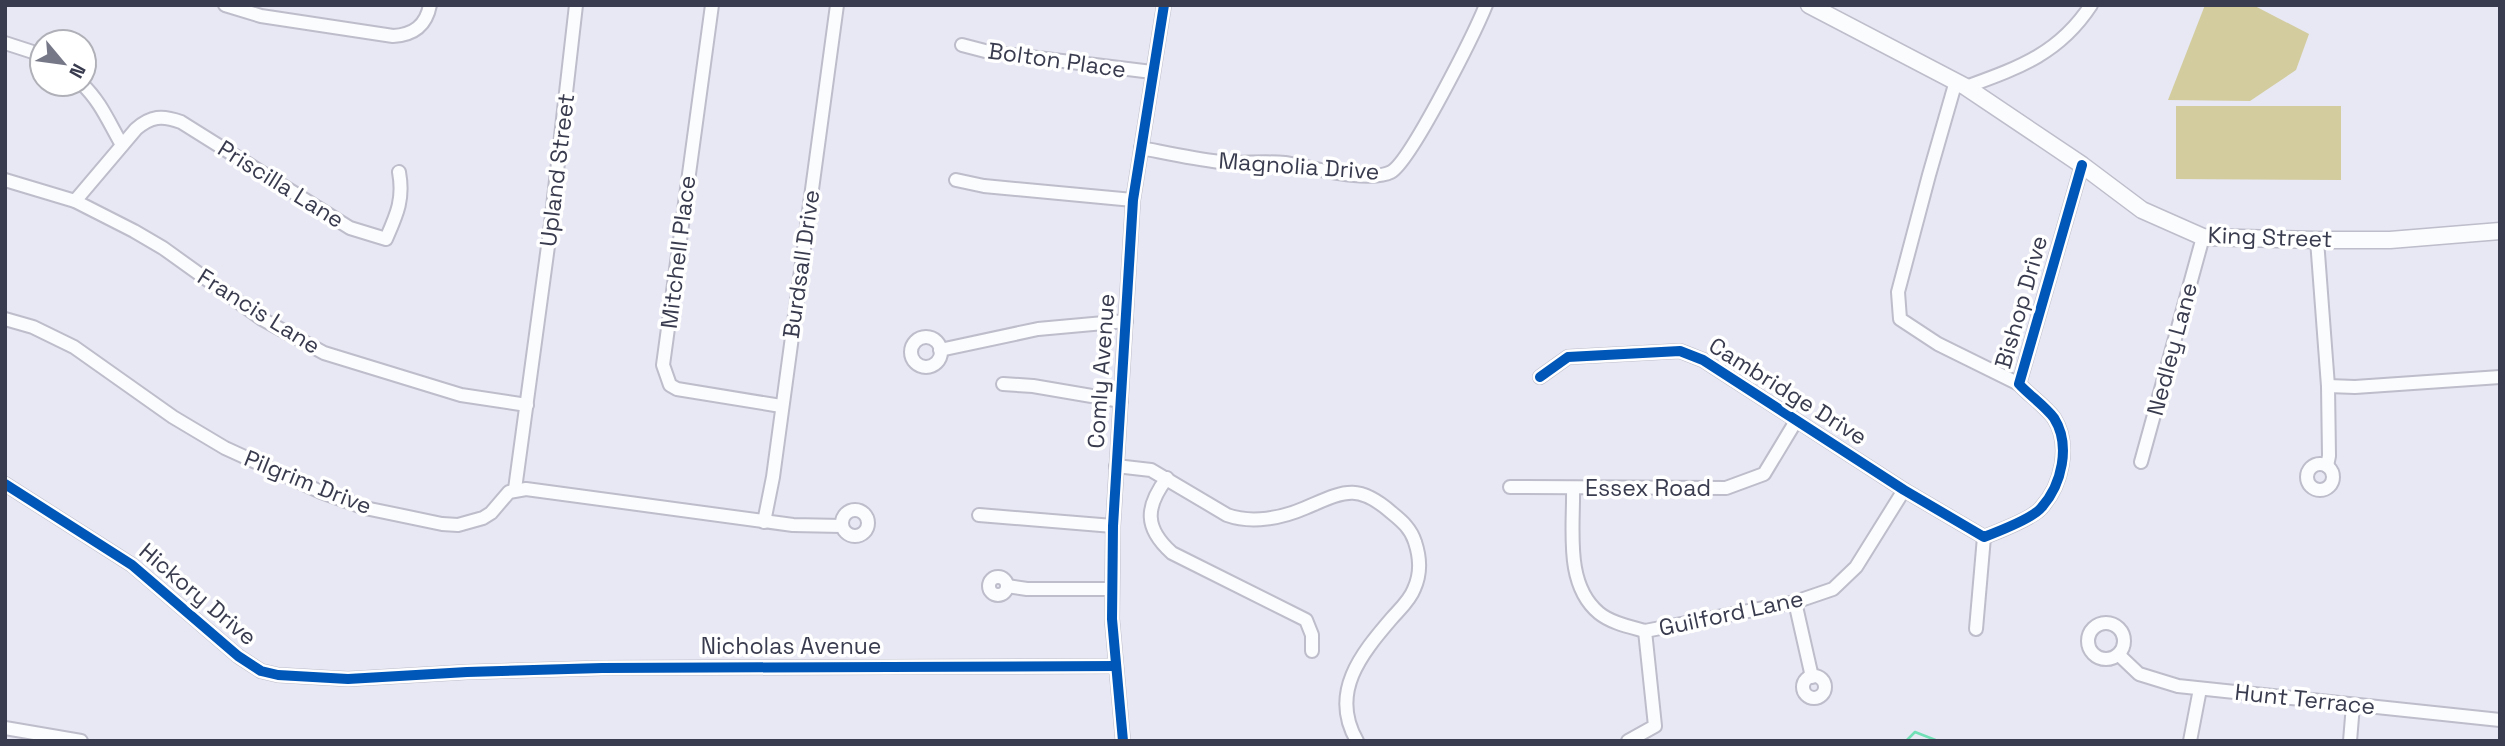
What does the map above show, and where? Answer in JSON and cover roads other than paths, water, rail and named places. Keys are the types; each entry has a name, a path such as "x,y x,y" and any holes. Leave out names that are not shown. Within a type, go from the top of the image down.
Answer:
{"main road":[{"name":"King Street","path":"1809,5 1961,84 2082,165 2142,210 2203,237 2390,240 2500,231"}],"street":[{"path":"225,5 261,16 393,36 405,35 420,27 426,19 430,5"},
{"name":"Upland Street","path":"515,489 576,5"},
{"name":"Mitchell Place","path":"712,5 663,365 670,385 677,389 781,406"},
{"name":"Burdsall Drive","path":"764,522 773,477 836,5"},
{"name":"Comly Avenue","path":"1123,741 1111,589 1116,466 1133,200 1164,5"},
{"name":"Magnolia Drive","path":"1141,148 1222,162 1282,163 1366,175 1390,172 1409,153 1475,32 1486,5"},
{"path":"2019,384 1938,344 1900,319 1898,292 1928,175 1961,84 2020,67 2042,55 2080,22 2091,5"},
{"path":"5,43 28,50"},
{"name":"Bolton Place","path":"962,45 989,52 1152,72"},
{"path":"75,201 122,145 95,98"},
{"name":"Priscilla Lane","path":"122,145 146,120 154,117 172,118 211,139 350,228 386,239 395,220 402,193 399,172"},
{"name":"Bishop Drive","path":"1984,537 2040,510 2059,477 2064,446 2054,418 2019,384 2082,165"},
{"name":"Francis Lane","path":"5,180 75,201 123,225 163,248 262,319 324,354 461,395 527,405"},
{"path":"956,180 984,186 1133,200"},
{"name":"Nedley Lane","path":"2141,462 2203,237"},
{"path":"2317,240 2328,386 2327,466"},
{"name":"Pilgrim Drive","path":"5,319 33,327 74,347 173,418 225,448 321,492 365,508 458,525 491,513 509,492 515,489"},
{"path":"940,350 1038,329 1126,321"},
{"name":"Cambridge Drive","path":"1540,377 1568,357 1681,351 1703,360 1904,490 1984,537"},
{"path":"2328,386 2355,387 2500,377"},
{"path":"1003,384 1033,386 1121,401"},
{"name":"Essex Road","path":"1510,486 1726,488 1763,474 1796,421"},
{"path":"1116,466 1140,467 1167,478 1239,520 1265,519 1304,509 1324,498 1349,492 1361,494 1382,504 1409,529 1419,555 1414,590 1366,649 1347,689 1348,721 1357,741"},
{"path":"1167,478 1156,494 1150,520 1157,538 1172,552 1306,620 1312,635 1312,651"},
{"name":"Hickory Drive","path":"5,484 132,565 238,656 261,671 278,675 348,679 467,672"},
{"name":"Guilford Lane","path":"1573,488 1574,566 1581,592 1600,614 1645,631 1795,603 1833,589 1856,568 1904,490"},
{"path":"515,489 793,526 842,526"},
{"path":"979,515 1113,526"},
{"path":"1976,629 1984,537"},
{"path":"1007,586 1027,589 1111,589"},
{"path":"1795,603 1812,677"},
{"path":"1628,741 1655,726 1645,631"},
{"name":"Hunt Terrace","path":"2119,655 2139,674 2150,679 2200,689 2269,694 2500,720"},
{"name":"Nicholas Avenue","path":"467,672 616,668 1116,666"},
{"path":"2190,741 2200,689"},
{"path":"2350,741 2353,705"},
{"path":"5,728 82,741"},
{"path":"1363,741 1370,740"}],"waterway":[{"path":"1906,741 1915,732 1938,741"}]}
